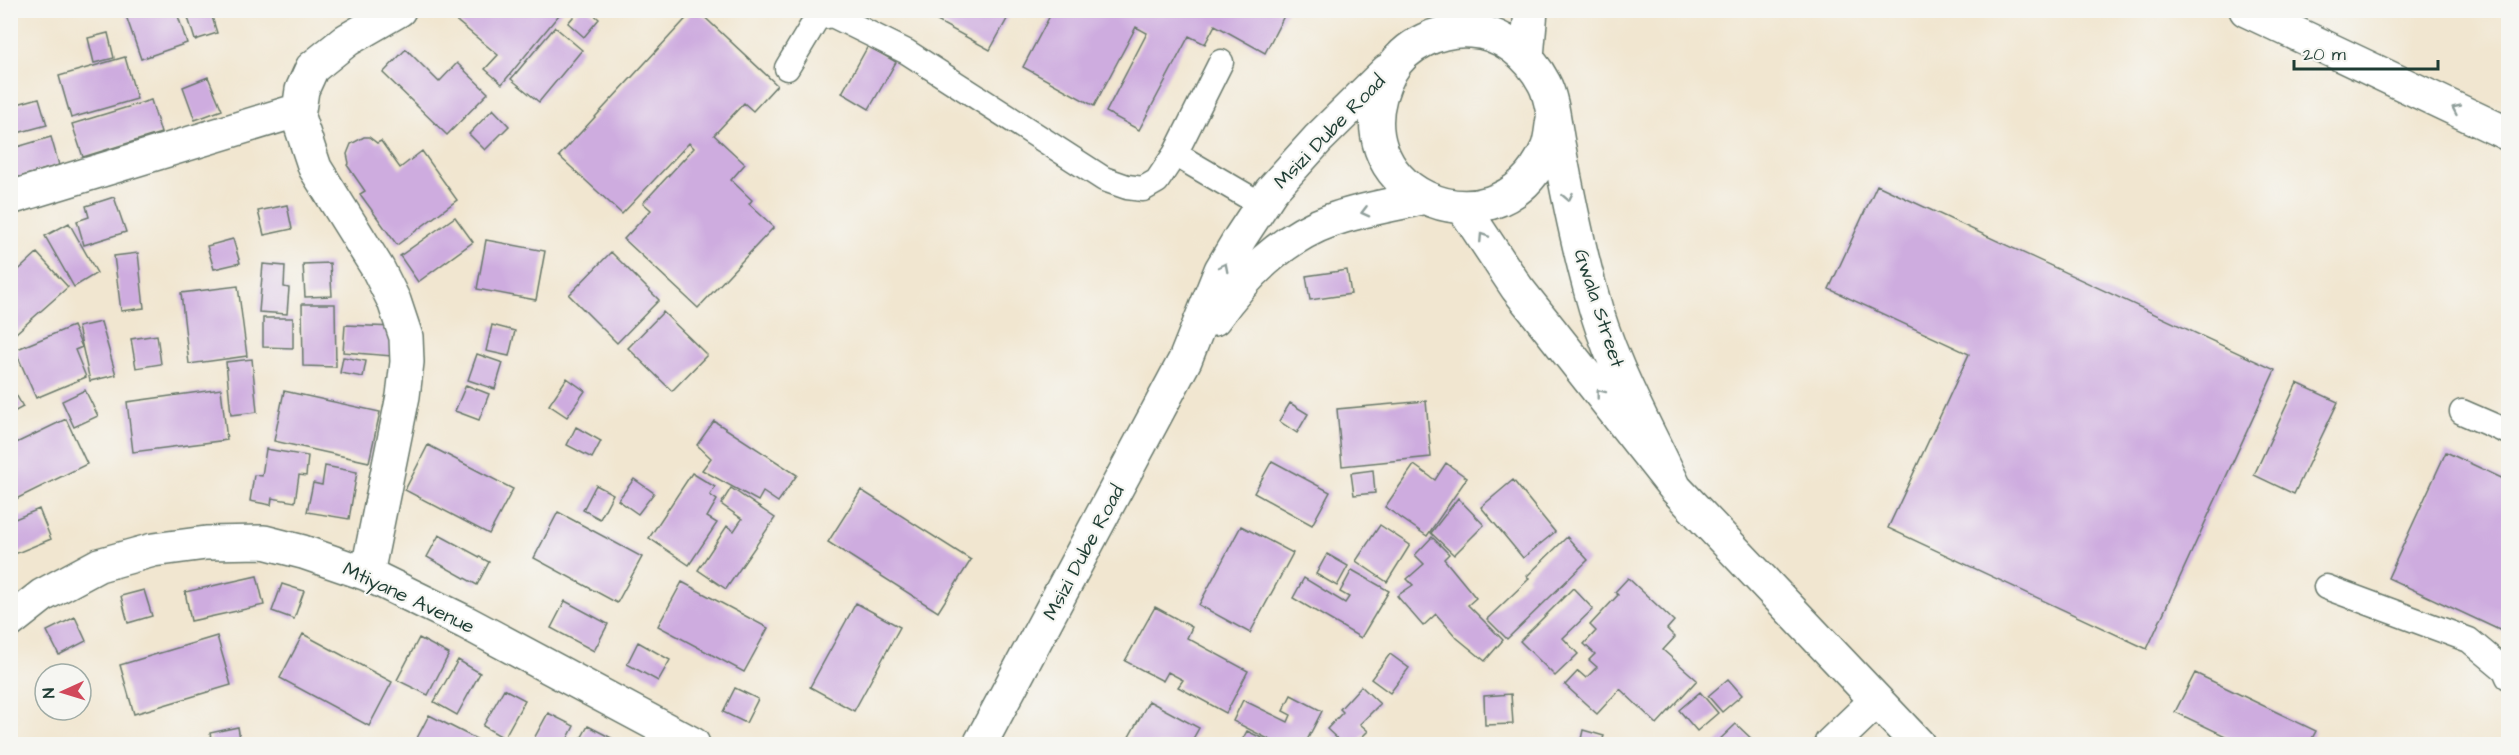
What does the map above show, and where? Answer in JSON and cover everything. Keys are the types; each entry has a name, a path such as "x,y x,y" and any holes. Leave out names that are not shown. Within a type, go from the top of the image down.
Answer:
{"main road":[{"path":"367,573 403,396 407,363 406,337 394,301 378,269 315,168 298,117 302,90 312,68 347,40 399,10"},
{"path":"1527,57 1531,10"},
{"path":"2246,10 2508,134"},
{"path":"1442,22 1502,39 1527,57 1546,85 1553,119 1548,149 1533,175 1510,196 1481,207 1463,207 1421,198 1401,182 1383,156 1376,124 1380,92 1395,64 1442,22"},
{"name":"Msizi Dube Road","path":"981,744 1185,360 1221,270 1272,191 1318,139 1395,64"},
{"path":"10,198 299,110"},
{"name":"Gwala Street","path":"1553,119 1591,295 1611,351 1675,488"},
{"name":"Msizi Dube Road","path":"1185,360 1237,288 1282,246 1309,229 1334,219 1421,198"},
{"name":"Gwala Street","path":"1463,207 1516,288 1675,488 1918,744"},
{"name":"Mtiyane Avenue","path":"10,621 43,595 99,565 153,550 206,543 264,542 367,573 465,622 693,744"},
{"path":"1831,744 1876,701"}],"lane":[{"path":"787,68 817,18 832,15 907,52 1104,179 1127,187 1143,189 1157,181 1174,154 1221,62"},
{"path":"1174,154 1262,205"},
{"path":"2462,412 2508,432"},
{"path":"2326,587 2469,640 2505,670 2508,677"}],"building":[{"path":"124,10 176,10 187,43 141,59"},
{"path":"210,10 217,33 195,40 186,11"},
{"path":"457,10 563,10 502,84 485,69 498,55 452,17"},
{"path":"579,10 589,10 599,19 584,37 568,23"},
{"path":"694,10 697,10 777,85 753,111 744,103 714,135 745,164 731,180 752,200 749,204 774,227 698,308 624,239 651,210 643,203 694,148 689,143 622,214 559,156"},
{"path":"942,10 1012,10 990,50 937,21"},
{"path":"1053,10 1287,10 1265,53 1215,25 1205,44 1189,36 1139,130 1106,112 1147,33 1136,27 1094,106 1023,67"},
{"path":"555,27 582,50 539,102 511,79"},
{"path":"108,33 114,58 94,63 88,38"},
{"path":"868,46 896,62 869,109 842,93"},
{"path":"406,49 439,82 457,63 488,93 447,135 383,73"},
{"path":"125,57 137,99 71,118 59,76"},
{"path":"208,77 222,110 195,120 183,87"},
{"path":"39,98 47,125 10,135 10,106"},
{"path":"151,100 161,133 83,157 72,124"},
{"path":"493,109 509,126 485,150 469,134"},
{"path":"51,137 59,165 10,180 10,149"},
{"path":"364,137 369,137 377,143 381,141 400,168 422,151 457,200 397,245 360,194 365,191 347,165 349,163 347,154 351,144"},
{"path":"1877,185 2275,370 2147,649 1888,528 1969,354 1829,289"},
{"path":"114,197 126,232 84,245 77,221 89,217 86,206"},
{"path":"287,205 292,229 264,235 258,211"},
{"path":"455,217 473,242 418,282 400,256"},
{"path":"69,223 97,273 74,287 45,236"},
{"path":"233,239 240,263 214,269 207,246"},
{"path":"486,240 545,251 536,300 477,289"},
{"path":"611,252 659,300 617,343 569,295"},
{"path":"37,253 68,287 16,333 10,328 10,278"},
{"path":"138,253 144,308 121,311 114,256"},
{"path":"330,263 332,296 305,297 303,264"},
{"path":"263,264 285,266 284,287 289,288 287,314 259,312"},
{"path":"1347,270 1351,294 1310,300 1306,276"},
{"path":"238,286 247,356 189,364 181,293"},
{"path":"302,304 335,304 336,367 303,366"},
{"path":"663,312 707,355 672,391 628,348"},
{"path":"263,318 293,318 293,348 263,347"},
{"path":"101,322 116,375 90,381 78,327"},
{"path":"345,325 394,327 392,356 343,352"},
{"path":"492,325 515,331 509,356 486,351"},
{"path":"73,326 82,347 75,350 86,377 36,398 15,350"},
{"path":"157,335 161,364 136,368 131,339"},
{"path":"477,354 503,363 495,389 468,380"},
{"path":"343,357 366,361 363,377 340,373"},
{"path":"252,359 257,412 231,415 226,362"},
{"path":"567,378 585,391 567,417 549,405"},
{"path":"2297,383 2338,402 2294,494 2254,475"},
{"path":"10,384 23,407 10,414"},
{"path":"466,385 489,394 479,420 455,411"},
{"path":"221,389 227,440 133,452 127,402"},
{"path":"85,390 98,416 74,427 62,401"},
{"path":"284,391 380,412 369,462 274,441"},
{"path":"1426,401 1431,457 1342,466 1337,409"},
{"path":"1290,403 1308,414 1297,433 1279,421"},
{"path":"66,419 87,464 10,502 10,446"},
{"path":"714,421 797,475 778,502 763,492 758,501 702,470 711,458 697,445"},
{"path":"576,427 601,441 592,458 567,445"},
{"path":"428,445 513,489 489,534 405,490"},
{"path":"266,449 308,456 306,476 299,475 295,502 272,498 271,505 250,501 254,475 262,476"},
{"path":"2446,452 2508,481 2508,634 2388,578"},
{"path":"1272,461 1330,492 1312,525 1254,493"},
{"path":"1446,463 1467,478 1427,536 1385,507 1414,465 1435,480"},
{"path":"325,466 357,472 349,519 307,512 313,483 322,485"},
{"path":"1373,470 1375,493 1354,495 1351,473"},
{"path":"692,473 715,487 710,495 717,500 707,517 717,523 689,565 649,538"},
{"path":"634,479 654,493 638,514 618,500"},
{"path":"1513,480 1555,532 1523,558 1481,507"},
{"path":"596,485 613,494 600,519 583,510"},
{"path":"731,488 775,518 726,589 698,570 727,526 734,531 742,519 721,504"},
{"path":"861,490 971,560 938,612 828,542"},
{"path":"1458,498 1484,525 1454,555 1431,533"},
{"path":"39,509 51,539 10,556 10,521"},
{"path":"558,512 642,557 617,603 534,558"},
{"path":"1380,525 1410,545 1387,582 1356,561"},
{"path":"1241,526 1293,553 1250,633 1199,605"},
{"path":"439,535 489,562 477,585 427,557"},
{"path":"1432,537 1449,554 1444,559 1476,598 1468,605 1503,640 1485,661 1457,638 1436,614 1423,626 1397,596 1413,585 1407,579 1424,564 1415,555"},
{"path":"1567,537 1588,560 1507,639 1487,619 1529,579 1527,576"},
{"path":"1327,554 1348,566 1337,586 1316,574"},
{"path":"1352,570 1389,591 1361,638 1293,598 1304,578 1345,603 1349,597 1340,592"},
{"path":"257,576 264,605 191,621 185,592"},
{"path":"1628,578 1674,621 1667,629 1675,637 1663,650 1697,680 1657,724 1620,689 1597,714 1565,685 1578,671 1586,678 1597,667 1589,660 1595,654 1584,644 1596,631 1590,625 1618,595 1615,592"},
{"path":"682,582 768,628 744,672 658,626"},
{"path":"282,584 304,591 294,619 272,611"},
{"path":"1573,588 1593,609 1563,638 1578,654 1555,676 1520,641"},
{"path":"144,590 152,616 128,623 121,596"},
{"path":"565,601 608,624 594,651 551,628"},
{"path":"856,603 900,627 854,711 810,687"},
{"path":"1155,607 1192,627 1187,638 1248,671 1226,713 1178,687 1183,680 1168,672 1163,681 1125,661"},
{"path":"75,617 86,641 59,655 47,631"},
{"path":"303,634 392,682 369,726 280,678"},
{"path":"217,636 231,685 134,714 120,665"},
{"path":"419,638 449,654 428,695 397,680"},
{"path":"638,642 670,660 658,681 627,664"},
{"path":"1390,654 1409,668 1390,693 1371,679"},
{"path":"458,660 480,673 457,715 434,702"},
{"path":"2195,673 2316,731 2309,744 2242,744 2175,712"},
{"path":"1728,679 1742,695 1722,712 1708,696"},
{"path":"1361,686 1380,704 1360,724 1368,731 1355,744 1343,744 1327,729 1343,712 1340,709"},
{"path":"735,688 758,699 746,723 723,712"},
{"path":"504,689 525,700 504,738 483,726"},
{"path":"1700,692 1718,713 1697,731 1679,710"},
{"path":"1511,694 1513,724 1485,725 1484,696"},
{"path":"1291,695 1322,711 1305,744 1278,744 1233,721 1243,700 1288,722 1291,715 1283,711"},
{"path":"1149,701 1199,728 1190,744 1125,744"},
{"path":"548,713 574,726 565,744 531,744"},
{"path":"429,715 486,744 414,744"},
{"path":"1736,724 1757,744 1715,744"},
{"path":"588,726 623,744 578,744"},
{"path":"238,727 241,744 212,744 210,733"},
{"path":"1583,730 1604,736 1601,744 1580,744"},
{"path":"1247,731 1274,744 1240,744"}]}
